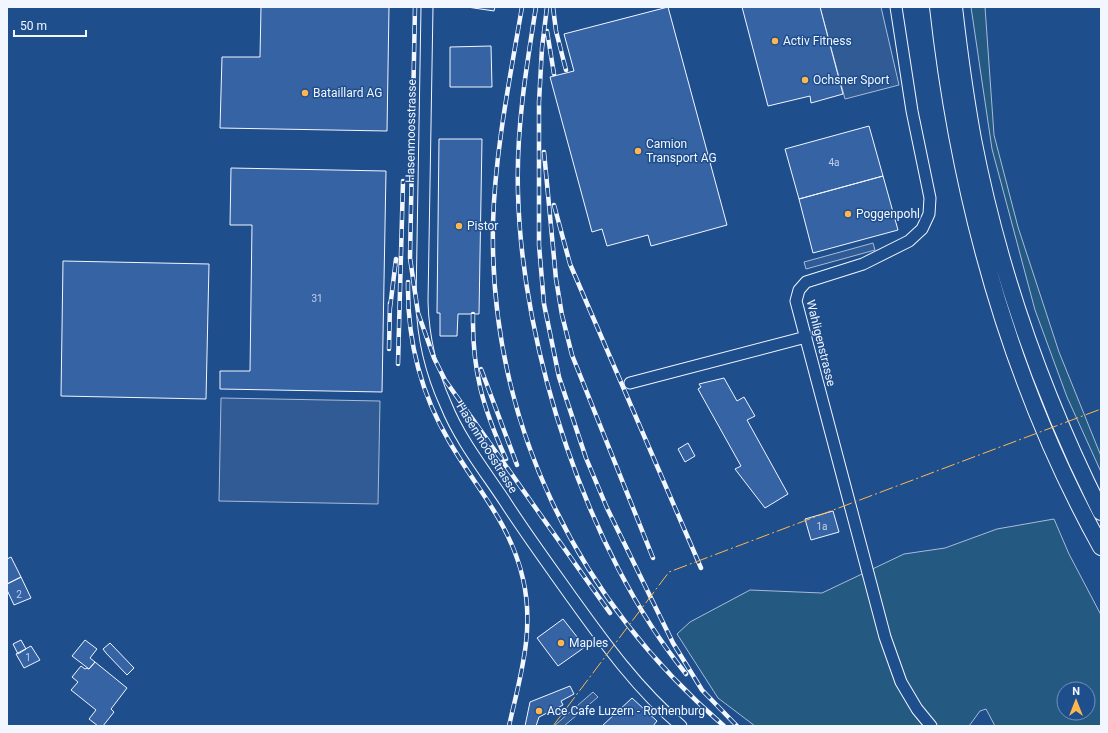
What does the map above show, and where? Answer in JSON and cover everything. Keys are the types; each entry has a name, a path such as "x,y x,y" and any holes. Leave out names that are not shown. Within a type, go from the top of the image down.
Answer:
{"highway":[{"path":"938,7 945,68 957,139 976,223 992,282 1029,390 1058,462 1101,547"},
{"path":"954,7 973,139 992,220 1013,296 1061,427 1101,512"}],"street":[{"name":"Hasenmoosstrasse","path":"427,7 422,302 426,344 437,385 451,416 524,531 602,640 632,677 681,726"},
{"name":"Wahligenstrasse","path":"896,7 910,103 930,198 929,214 922,229 909,241 863,264 815,278 801,286 796,300 885,637 901,682 917,709 931,726"},
{"path":"630,384 806,338"}],"shaded area":[{"path":"820,7 881,7 899,85 845,99"},
{"path":"971,7 985,7 994,135 1018,227 1059,352 1101,456 1101,472 1067,397 1035,310 992,149"},
{"path":"873,243 875,250 806,269 804,262"},
{"path":"221,398 380,401 378,504 219,501"},
{"path":"1054,519 1069,554 1101,615 1101,726 995,726 986,709 980,711 969,726 755,726 718,698 677,634 690,622 750,590 822,593 904,554 945,548 997,529"},
{"path":"593,692 598,697 564,726 554,726"}],"building":[{"name":"Bataillard AG","path":"261,7 389,7 387,131 220,128 222,57 260,57"},
{"path":"467,7 495,7 494,11"},
{"name":"Camion Transport AG","path":"668,7 727,225 651,246 648,235 607,246 602,229 592,232 550,77 574,71 564,34"},
{"path":"742,7 820,7 843,94 811,103 810,96 768,106"},
{"path":"491,46 492,87 450,87 450,47"},
{"name":"Poggenpohl","path":"869,126 883,176 799,199 785,149"},
{"name":"Pistor","path":"439,139 482,139 479,314 458,314 457,336 440,336 440,313 437,313"},
{"path":"231,168 386,171 382,392 220,389 220,371 250,371 252,225 230,225"},
{"name":"Poggenpohl","path":"883,176 898,230 813,253 799,199"},
{"path":"63,261 209,264 206,399 61,396"},
{"path":"724,378 737,401 744,397 755,416 747,420 788,494 765,508 735,469 741,466 698,389 701,387 699,384"},
{"path":"688,443 695,456 685,462 678,449"},
{"path":"833,511 839,532 811,540 805,519"},
{"path":"11,557 21,577 7,584 7,559"},
{"path":"21,577 31,598 14,605 7,590 7,584"},
{"name":"Maples","path":"563,619 585,647 558,666 537,638"},
{"path":"21,640 26,649 18,654 13,644"},
{"path":"85,640 97,649 90,658 95,662 89,669 72,656"},
{"path":"110,643 134,668 127,675 103,649"},
{"path":"31,646 40,660 24,668 16,654"},
{"path":"95,662 127,688 111,709 114,712 103,726 98,726 89,719 96,710 71,690 78,682 72,677 81,666 85,669 89,669"},
{"name":"Ace Cafe Luzern - Rothenburg","path":"570,686 574,694 561,701 563,705 539,717 536,726 525,726 530,702"},
{"path":"632,698 657,721 653,726 602,726"}],"railway":[{"path":"415,7 410,258 418,313 434,358 445,380 610,613"},
{"path":"522,7 500,142 494,196 493,223 496,296 507,367 525,435 552,501 585,563 625,621 671,676 724,726"},
{"path":"536,7 522,100 518,169 522,253 532,317 547,382 566,446 590,509 619,569 651,625 686,674"},
{"path":"547,7 542,48 539,102 539,245 544,304 559,377 586,458 607,508 673,643 702,690 737,726"},
{"path":"553,7 556,31 566,70"},
{"path":"547,31 554,74"},
{"path":"544,152 556,279 562,315 572,355 653,558"},
{"path":"398,364 403,181"},
{"path":"554,205 570,264 701,568"},
{"path":"390,308 396,259"},
{"path":"408,282 408,303 413,344 417,364 430,404 449,441 501,523 510,540 523,579 526,598 527,635 525,653 509,726"},
{"path":"389,349 390,303"},
{"path":"473,314 474,354 480,389 491,423 506,459"},
{"path":"481,369 517,465"}],"power":[{"path":"553,726 669,572 1101,409"}],"place":[{"name":"Activ Fitness","path":"775,41"},
{"name":"Ochsner Sport","path":"805,80"},
{"name":"Bataillard AG","path":"305,93"},
{"name":"Camion Transport AG","path":"638,151"},
{"name":"Poggenpohl","path":"848,214"},
{"name":"Pistor","path":"459,226"},
{"name":"Maples","path":"561,643"},
{"name":"Ace Cafe Luzern - Rothenburg","path":"539,711"}]}
